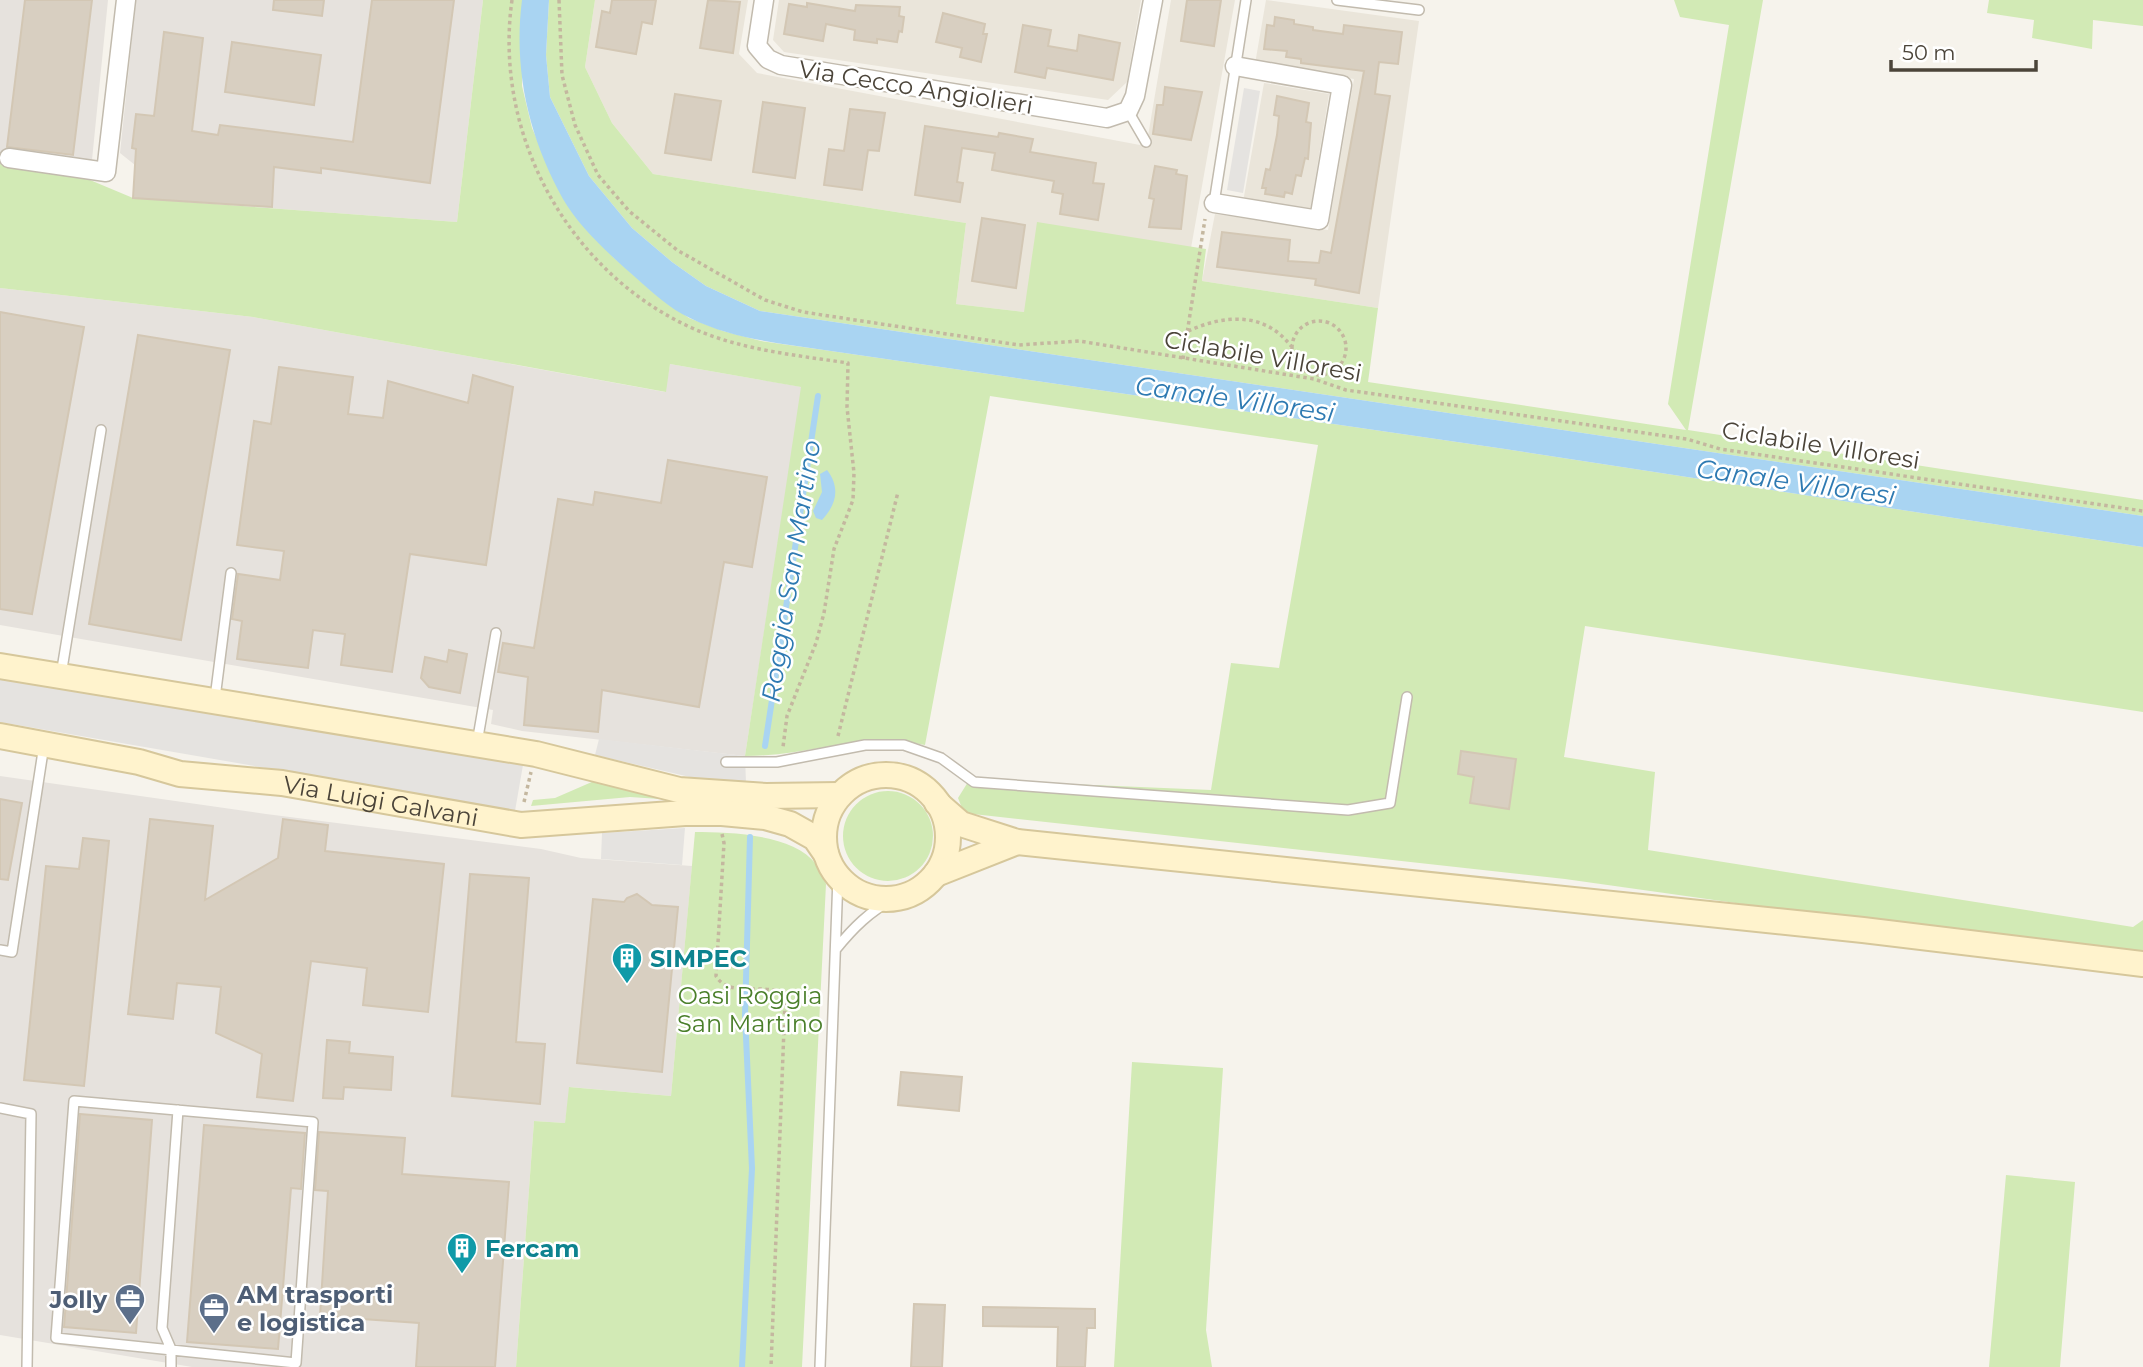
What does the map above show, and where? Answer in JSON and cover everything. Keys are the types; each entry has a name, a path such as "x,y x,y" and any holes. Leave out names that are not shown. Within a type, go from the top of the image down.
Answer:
{"main road":[{"path":"0,666 536,754 679,790 765,807 839,795 857,782 890,775 912,781 961,824 1017,842 1863,930 2143,964"},
{"name":"Via Luigi Galvani","path":"0,736 44,743 180,774 282,783 520,825 685,813 722,813 765,807"},
{"path":"826,854 825,823 839,795"},
{"path":"936,874 946,851 948,838 947,826 937,803"},
{"path":"765,807 815,838 838,877 854,891 874,898 895,898 918,890 936,874 1017,842"}],"street":[{"path":"9,158 106,172 127,0"},
{"name":"Via Cecco Angiolieri","path":"764,0 757,46 768,59 782,65 1107,118 1128,111"},
{"path":"1128,111 1135,96 1153,0"},
{"path":"1214,203 1319,220 1342,85 1235,66"}],"lane":[{"path":"1214,203 1246,0"},
{"path":"1337,0 1419,10"},
{"path":"1128,111 1146,142"},
{"path":"61,677 101,430"},
{"path":"214,703 231,573"},
{"path":"477,745 496,633"},
{"path":"726,762 777,762 865,745 904,745 941,758 974,782 1348,810 1390,803 1407,696"},
{"path":"0,950 12,952 44,743"},
{"path":"820,1367 838,877"},
{"path":"835,950 854,927 877,908 895,898"},
{"path":"74,1101 313,1122 296,1363 171,1349 56,1338 74,1101"},
{"path":"0,1108 31,1114 27,1367"},
{"path":"172,1367 171,1349 162,1328 178,1110"}],"path":[{"path":"512,0 511,76 516,107 533,166 561,216 604,267 633,292 692,328 761,350 848,363 847,407 854,472 853,500 834,549 816,643 791,702 777,762"},
{"name":"Ciclabile Villoresi","path":"559,0 562,75 575,125 598,175 629,211 699,264 765,300 803,312 1019,345 1079,341 1314,380 1346,390 1687,439 1720,449 2143,511"},
{"path":"1183,359 1206,211 1214,203"},
{"path":"1188,331 1214,321 1247,319 1274,330 1291,346 1299,367 1308,373 1320,375 1331,373 1339,365 1345,345 1342,334 1323,321 1302,327 1291,346"},
{"path":"834,752 898,492"},
{"path":"721,827 724,843 716,976 721,984 729,988 771,988 780,992 785,1002 771,1367"}],"shaded area":[{"path":"0,0 108,0 90,180 0,164"},
{"path":"136,0 483,0 457,222 133,198 135,165 120,153"},
{"path":"595,0 748,0 739,54 757,73 1140,145 1148,136 1171,0 1235,0 1191,248 1024,312 956,304 966,223 653,174 612,123 585,67"},
{"path":"779,0 1141,0 1127,82 1108,100 784,52 773,40"},
{"path":"1266,0 1419,21 1378,308 1202,281 1215,214 1328,230 1354,79 1255,64"},
{"path":"1264,83 1329,94 1310,211 1243,202"},
{"path":"1244,88 1260,91 1243,193 1227,190"},
{"path":"0,288 253,317 665,392 670,364 802,387 745,756 522,731 491,724 493,710 0,625"},
{"path":"0,677 523,765 515,811 0,722"},
{"path":"599,739 745,756 746,783 703,780 595,755"},
{"path":"0,776 541,849 581,858 692,866 671,1096 570,1087 565,1123 534,1121 516,1367 192,1367 0,1335"},
{"path":"685,828 682,865 601,859 602,833"}],"green space":[{"path":"483,0 522,0 522,86 532,128 545,157 613,257 655,294 689,318 723,331 761,341 1505,449 2143,547 2143,712 1585,626 1564,757 1655,772 1648,850 2133,927 2143,920 2143,960 1565,879 964,813 958,798 968,782 978,780 1211,790 1231,663 1279,668 1318,445 990,396 925,745 880,741 745,756 801,387 670,364 666,392 253,317 0,288 0,164 90,180 133,198 457,222"},
{"path":"549,0 595,0 585,67 612,123 653,174 966,223 956,304 1024,312 1037,222 1206,249 1202,281 1378,308 1368,382 1686,430 1668,404 1729,25 1680,17 1674,0 1763,0 1688,430 2143,500 2143,516 760,311 706,286 672,262 632,228 589,176 550,97 546,55"},
{"path":"1989,0 2143,0 2143,26 2093,20 2092,49 2032,38 2034,20 1987,13"},
{"path":"601,778 690,801 630,797 531,806 533,800 555,798"},
{"path":"888,791 905,795 920,804 929,819 933,836 929,853 920,868 905,877 888,881 871,877 856,868 847,853 843,836 847,819 856,804 871,795"},
{"name":"Oasi Roggia San Martino","path":"695,832 742,834 792,846 816,864 826,884 802,1367 516,1367 534,1121 565,1123 569,1087 671,1096"},
{"path":"1132,1062 1223,1068 1206,1330 1212,1367 1114,1367"},
{"path":"2006,1175 2075,1182 2060,1367 1989,1367"}],"water":[{"name":"Canale Villoresi","path":"522,0 549,0 546,55 550,97 589,176 632,228 672,262 706,286 760,311 2143,516 2143,547 1505,449 790,345 722,331 668,305 596,241 569,209 541,152 526,103 520,52"},
{"path":"827,470 834,483 835,496 831,508 822,520 816,518 813,511 822,492 820,474"}],"building":[{"path":"25,0 92,0 73,155 7,147"},
{"path":"274,0 324,0 322,16 273,10"},
{"path":"372,0 454,0 430,183 321,168 321,173 274,167 272,207 133,198 136,149 132,148 136,114 154,116 164,32 203,38 192,131 218,135 220,125 353,142"},
{"path":"612,0 656,0 652,24 642,22 636,54 596,47 602,11 610,13"},
{"path":"708,0 740,2 733,53 700,48"},
{"path":"1187,0 1221,0 1214,46 1181,41"},
{"path":"807,3 855,11 856,5 900,7 899,16 904,17 902,32 899,31 897,42 877,39 877,43 854,40 855,30 826,24 823,41 784,34 789,4 807,7"},
{"path":"943,13 985,24 983,34 987,34 981,62 960,57 962,48 936,42"},
{"path":"1275,17 1294,20 1294,24 1313,27 1313,30 1343,34 1344,25 1402,32 1398,64 1379,62 1375,94 1390,96 1359,293 1315,285 1316,279 1217,267 1222,232 1290,240 1288,261 1319,263 1321,251 1331,253 1364,71 1301,63 1301,59 1286,57 1287,51 1264,49 1267,25 1274,26"},
{"path":"1023,25 1051,30 1048,46 1077,51 1079,35 1120,43 1113,80 1047,68 1045,78 1015,72"},
{"path":"232,42 321,55 314,105 225,92"},
{"path":"1165,87 1202,92 1191,140 1153,134 1157,105 1163,105"},
{"path":"675,94 721,101 711,160 665,153"},
{"path":"1277,96 1309,103 1306,122 1311,123 1308,159 1305,158 1301,176 1296,175 1292,194 1285,192 1284,197 1265,194 1266,188 1262,188 1266,169 1270,170 1277,135 1279,116 1274,115"},
{"path":"763,102 805,108 795,178 753,172"},
{"path":"850,109 885,113 879,151 868,150 862,190 824,185 829,149 844,151"},
{"path":"925,126 998,137 999,133 1033,139 1030,152 1096,163 1093,183 1104,184 1098,220 1060,214 1063,194 1052,192 1054,181 992,170 995,153 962,148 957,182 963,183 960,202 915,195"},
{"path":"1155,166 1177,170 1176,174 1187,176 1181,229 1149,227 1154,199 1149,198"},
{"path":"982,218 1025,225 1016,288 972,281"},
{"path":"0,312 84,327 32,614 0,609"},
{"path":"138,335 230,350 181,640 89,624"},
{"path":"279,367 353,377 348,414 383,418 388,381 468,403 473,375 513,387 486,565 410,554 392,672 341,665 345,634 313,630 308,668 237,659 242,621 232,619 238,574 280,580 284,551 237,545 254,421 271,424"},
{"path":"668,460 767,477 752,567 724,562 699,707 602,690 598,732 524,725 528,677 498,672 503,643 534,648 558,499 593,505 595,492 661,503"},
{"path":"449,650 467,654 460,693 429,687 421,678 425,657 447,662"},
{"path":"1461,751 1516,759 1509,809 1470,803 1474,777 1458,774"},
{"path":"0,799 22,803 8,880 0,879"},
{"path":"150,819 213,826 205,900 278,858 283,819 328,825 325,851 444,864 428,1012 363,1005 367,968 311,961 293,1101 257,1097 262,1054 216,1033 221,987 177,983 173,1019 128,1014"},
{"path":"83,838 109,841 84,1086 24,1080 46,866 79,869"},
{"path":"470,874 529,878 516,1042 545,1044 540,1104 452,1096"},
{"name":"SIMPEC","path":"637,894 652,905 678,907 662,1072 577,1063 593,899 624,902"},
{"path":"327,1040 350,1042 349,1053 393,1057 391,1090 344,1087 343,1099 323,1098"},
{"path":"901,1072 962,1077 959,1111 898,1105"},
{"path":"80,1114 152,1120 136,1333 64,1327"},
{"path":"204,1125 305,1133 301,1189 291,1188 278,1349 187,1342"},
{"path":"319,1132 405,1138 402,1174 509,1182 495,1367 416,1367 419,1323 320,1316 328,1191 315,1190"},
{"path":"914,1304 945,1305 942,1367 911,1367"},
{"path":"983,1307 1095,1309 1095,1328 1087,1328 1085,1367 1057,1367 1058,1327 983,1326"}],"waterway":[{"name":"Roggia San Martino","path":"765,746 818,396"},
{"name":"Roggia San Martino","path":"742,1367 752,1168 745,1015 750,837"}],"place":[{"name":"SIMPEC","path":"627,985"},
{"name":"Fercam","path":"462,1275"},
{"name":"Jolly","path":"130,1326"},
{"name":"AM trasporti e logistica","path":"214,1335"}]}
